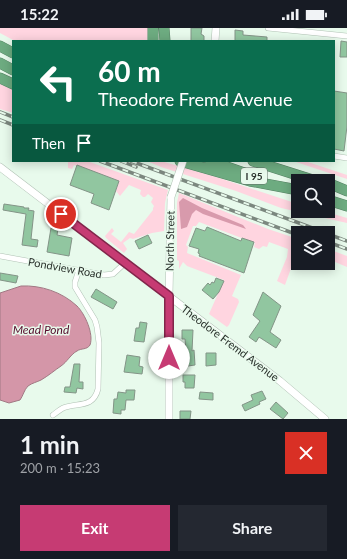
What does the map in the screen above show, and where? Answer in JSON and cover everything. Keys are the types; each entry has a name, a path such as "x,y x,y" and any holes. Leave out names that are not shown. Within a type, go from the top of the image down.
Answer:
{"highway":[{"path":"152,40 153,28"},
{"path":"164,28 166,40"},
{"path":"1,47 12,52"},
{"path":"0,63 12,69"},
{"path":"0,78 12,84"},
{"path":"184,162 250,181 291,189"},
{"name":"I 95","path":"213,162 291,188"},
{"name":"I 95","path":"256,162 294,174"},
{"path":"273,162 304,174"},
{"path":"335,187 347,191"},
{"path":"335,202 347,206"}],"street":[{"path":"215,40 216,28"},
{"path":"268,28 347,36"},
{"path":"335,156 347,158"},
{"name":"North Street","path":"169,419 171,197 183,162"},
{"name":"Theodore Fremd Avenue","path":"0,167 280,381 325,419"},
{"name":"Pondview Road","path":"0,256 108,276 117,271 126,263"},
{"path":"52,416 66,407 90,402 96,395 98,389 99,334 95,320 75,287 79,270"}],"shaded area":[{"path":"0,28 148,28 147,40 13,40 0,33"},
{"path":"0,84 12,90 12,113 0,109"},
{"path":"68,162 90,162 168,190 165,203 164,231 133,239 130,238 123,243 127,249 124,253 105,236 112,228 114,231 111,234 121,242 129,232 134,234 153,210 154,206 151,202 153,198 148,194 143,197 140,194 141,190 129,185 120,196 116,191 119,182 74,165 72,169 68,168"},
{"path":"149,162 164,162 291,202 291,210"},
{"path":"296,162 308,162 347,175 347,179"},
{"path":"179,193 268,229 291,237 291,268 285,285 277,281 287,257 288,249 269,242 267,247 263,246 259,249 254,247 255,243 199,222 196,226 193,226 186,245 188,247 187,253 241,275 232,296 238,299 239,302 229,325 227,327 209,314 224,280 187,266 183,262 179,269 179,261 177,260 177,203"},
{"path":"183,198 202,208 243,225 246,229 203,214 196,210 192,214 187,227 181,229 179,202"},
{"path":"335,214 347,218 347,223 325,218 335,218"},
{"path":"335,252 347,256 347,267 335,262"}],"water":[{"name":"Mead Pond","path":"21,286 51,290 71,301 77,306 86,319 90,330 91,340 89,347 75,352 49,375 28,386 20,400 9,403 0,400 0,293"}],"building":[{"path":"191,28 202,28 201,34 204,36 204,40 191,40"},
{"path":"235,30 243,31 243,35 267,37 267,40 235,40"},
{"path":"341,41 347,42 347,57 340,57"},
{"path":"335,91 347,93 347,126 344,151 335,149"},
{"path":"77,165 119,181 109,210 91,203 94,194 70,185"},
{"path":"4,204 29,208 28,210 34,211 31,239 38,240 37,247 22,245 26,214 3,210"},
{"path":"207,227 241,241 242,238 254,242 244,273 199,256 199,249 189,246 196,228 205,231"},
{"path":"51,228 58,229 57,235 72,238 69,256 47,252"},
{"path":"148,235 152,243 139,249 135,241"},
{"path":"0,273 18,276 16,283 0,280"},
{"path":"216,278 224,281 219,292 213,299 202,290 208,283 210,285 212,282 214,283"},
{"path":"96,289 117,302 113,309 91,297"},
{"path":"263,292 281,306 270,332 281,340 276,348 259,337 256,342 249,337 260,321 253,315"},
{"path":"140,322 147,323 144,342 134,341 136,328 139,328"},
{"path":"182,330 193,330 192,351 194,350 195,365 188,366 188,361 180,362 179,352 186,351 185,339 182,339"},
{"path":"206,353 216,353 216,365 206,366"},
{"path":"127,355 140,357 139,366 143,367 142,374 124,372"},
{"path":"74,364 80,364 79,382 83,382 83,389 77,388 76,393 64,392 65,387 70,387"},
{"path":"183,375 195,375 194,388 185,388"},
{"path":"126,390 135,390 134,400 126,400 125,410 121,410 121,414 113,413 114,399 117,399 118,392 126,393"},
{"path":"262,391 266,399 259,402 260,404 245,411 242,405 253,400 251,395"},
{"path":"200,392 213,393 213,400 199,399"},
{"path":"276,402 288,413 283,419 270,409"},
{"path":"180,411 191,411 190,419 180,419"}],"railway":[{"path":"0,112 12,117"},
{"path":"0,120 12,125"},
{"path":"103,162 291,232"},
{"path":"124,162 136,167"},
{"path":"134,162 307,226"},
{"path":"335,237 347,241"},
{"path":"335,245 347,249"}],"route":[{"path":"61,214 169,296 169,358"}]}
